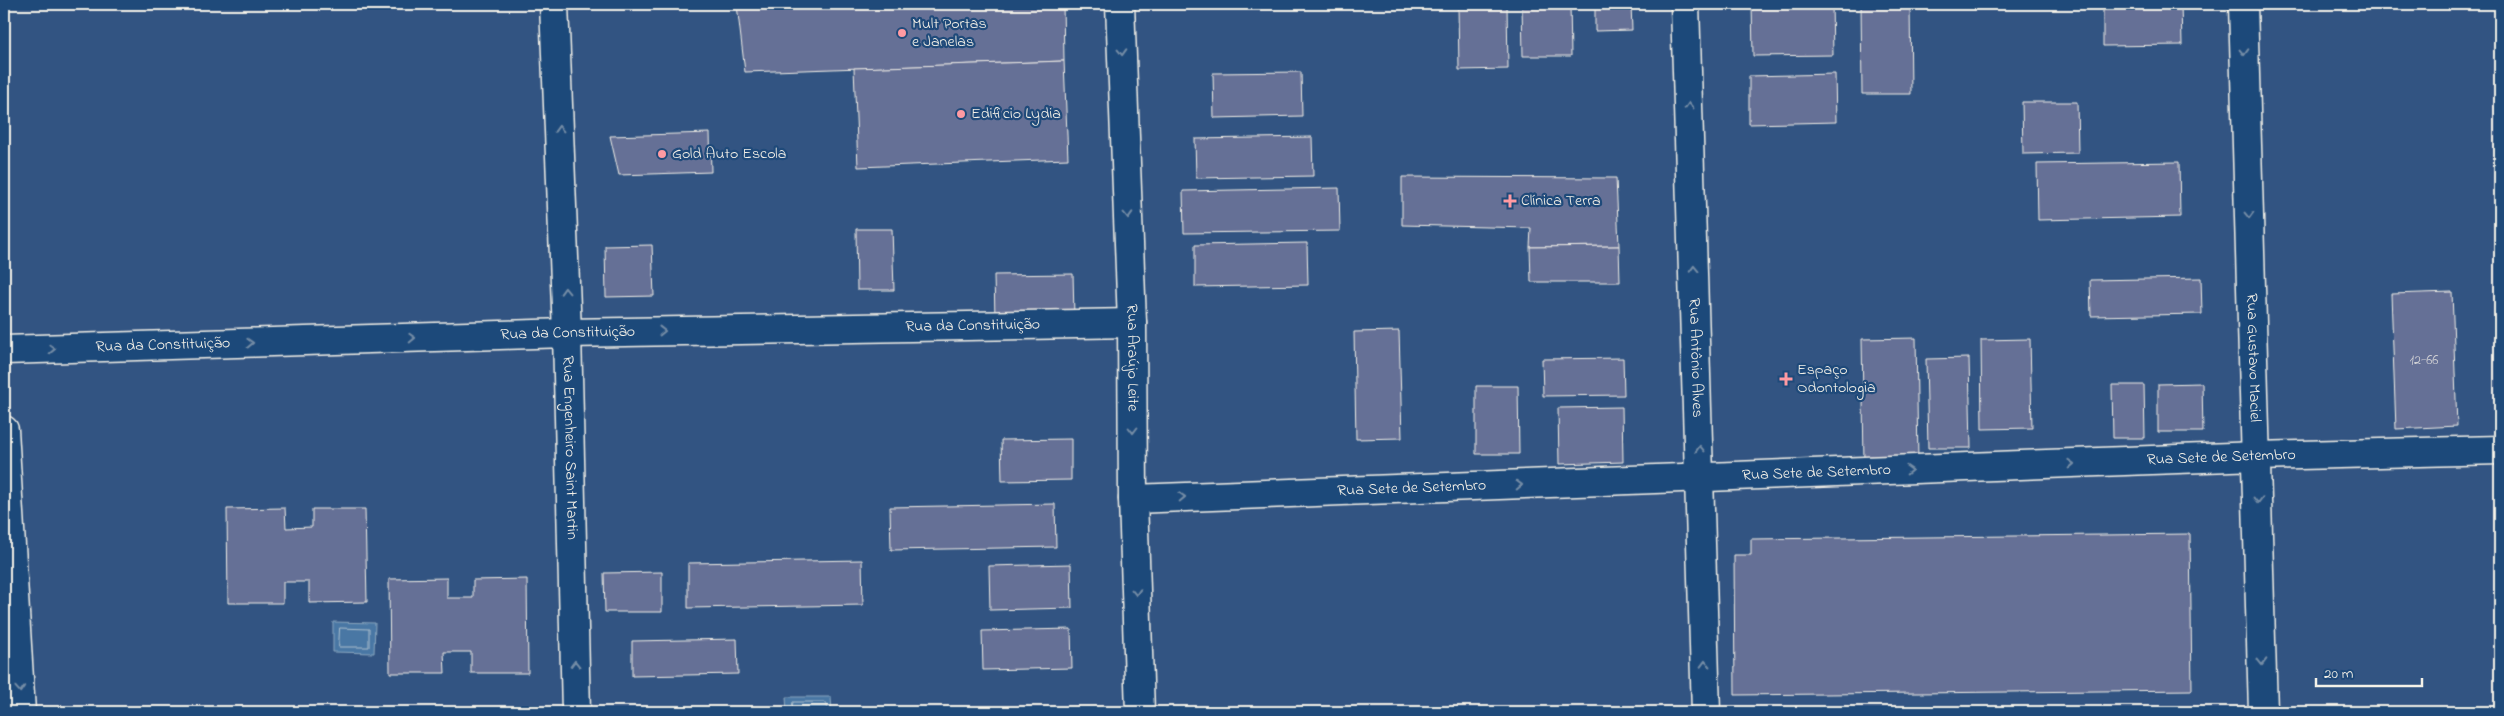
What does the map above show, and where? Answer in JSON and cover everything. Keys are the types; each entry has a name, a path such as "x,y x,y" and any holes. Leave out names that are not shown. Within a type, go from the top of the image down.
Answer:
{"street":[{"name":"Rua Engenheiro Saint Martin","path":"554,4 567,333 576,712"},
{"name":"Rua Araújo Leite","path":"1120,4 1132,323 1133,499 1140,712"},
{"name":"Rua Antônio Alves","path":"1685,4 1701,479 1706,712"},
{"name":"Rua Gustavo Maciel","path":"2242,4 2257,456 2263,712"},
{"name":"Rua da Constituição","path":"4,350 567,333 1132,323"},
{"path":"4,430 21,712"},
{"name":"Rua Sete de Setembro","path":"1133,499 1701,479 2257,456 2500,450"}],"water":[{"path":"333,622 375,623 374,653 333,652"},
{"path":"786,697 831,697 832,712 787,712"}],"building":[{"name":"Mult Portas e Janelas","path":"1063,4 1064,61 745,72 737,5"},
{"path":"1522,4 1570,4 1571,56 1523,56"},
{"path":"1595,4 1631,4 1632,30 1595,31"},
{"path":"1752,4 1832,4 1833,55 1753,56"},
{"path":"1861,4 1910,4 1911,94 1862,94"},
{"path":"2103,4 2181,4 2182,45 2103,46"},
{"path":"1458,5 1507,5 1508,69 1459,70"},
{"name":"Edificio Lydia","path":"1064,61 1068,159 858,167 854,68"},
{"path":"1301,72 1302,116 1214,118 1213,73"},
{"path":"1835,74 1836,122 1749,124 1749,76"},
{"path":"2022,102 2077,102 2078,153 2023,154"},
{"name":"Gold Auto Escola","path":"710,133 711,172 619,175 610,136"},
{"path":"1312,137 1313,176 1196,178 1195,139"},
{"path":"2179,162 2180,217 2038,220 2037,164"},
{"name":"Clínica Terra","path":"1402,177 1616,178 1619,246 1530,247 1531,228 1402,225"},
{"path":"1339,188 1340,231 1184,233 1183,191"},
{"path":"856,229 892,229 894,290 857,290"},
{"path":"1307,243 1308,285 1195,287 1195,245"},
{"path":"652,245 654,296 606,297 605,246"},
{"path":"1619,246 1620,282 1531,282 1530,247"},
{"path":"1073,274 1074,316 995,318 994,275"},
{"path":"2201,278 2202,314 2091,316 2090,280"},
{"path":"2452,292 2457,426 2396,429 2391,294"},
{"path":"1399,331 1402,438 1356,439 1354,332"},
{"path":"1916,338 1918,461 1864,462 1862,339"},
{"path":"2030,339 2032,428 1982,429 1981,340"},
{"path":"1623,358 1624,395 1543,396 1542,359"},
{"path":"1969,358 1971,448 1928,448 1926,359"},
{"path":"2202,383 2203,432 2158,432 2158,384"},
{"path":"2112,385 2144,385 2145,438 2113,438"},
{"path":"1476,386 1518,386 1519,454 1476,454"},
{"path":"1622,407 1623,462 1559,464 1558,408"},
{"path":"1071,439 1071,480 1002,481 1001,440"},
{"path":"1055,504 1056,547 891,550 890,507"},
{"path":"285,508 286,528 312,527 312,509 365,509 367,602 309,603 309,582 283,582 283,603 228,603 227,509"},
{"path":"2190,534 2192,690 1735,695 1734,555 1751,555 1751,539"},
{"path":"862,560 863,605 688,608 688,563"},
{"path":"1071,564 1072,608 990,610 989,566"},
{"path":"662,572 662,612 605,612 604,573"},
{"path":"447,578 447,598 473,598 473,580 527,579 528,673 471,673 471,652 444,652 445,673 390,673 389,579"},
{"path":"1071,629 1072,668 983,670 982,631"},
{"path":"737,639 738,674 632,676 632,641"}],"place":[{"name":"Mult Portas e Janelas","path":"902,33"},
{"name":"Edificio Lydia","path":"961,114"},
{"name":"Gold Auto Escola","path":"662,154"},
{"name":"Clínica Terra","path":"1510,201"},
{"name":"Espaço Odontologia","path":"1786,379"}]}
